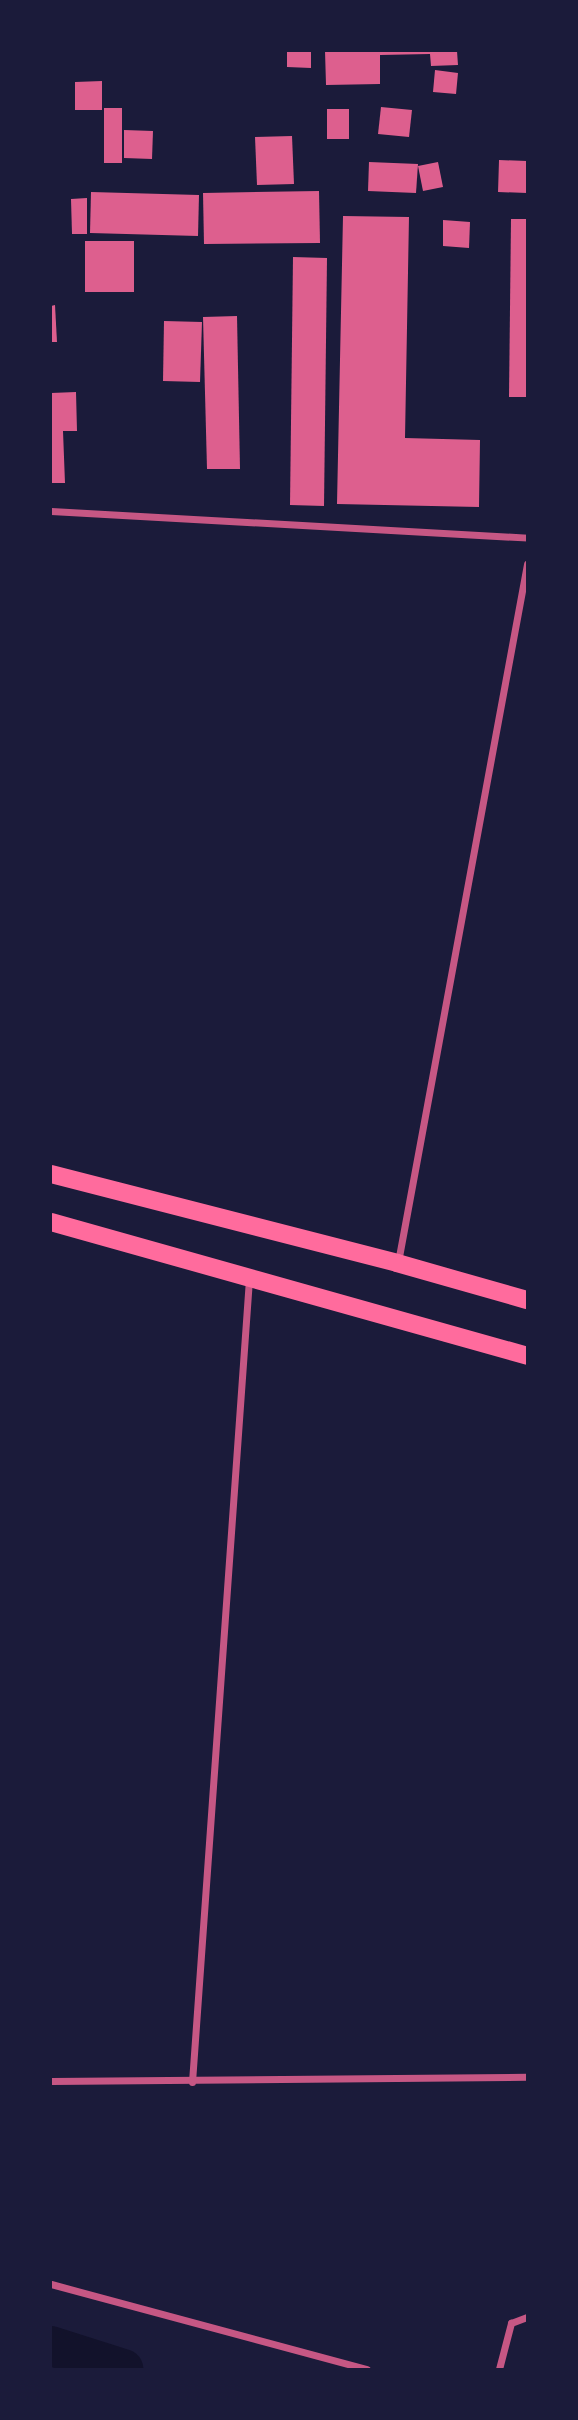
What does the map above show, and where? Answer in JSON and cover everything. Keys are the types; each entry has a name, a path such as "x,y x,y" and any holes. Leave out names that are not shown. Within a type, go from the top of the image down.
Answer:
{"main road":[{"path":"51,1174 397,1263 527,1300"},
{"path":"51,1222 249,1275 527,1356"}],"street":[{"path":"51,511 527,538"},
{"path":"397,1263 527,564"},
{"path":"192,2082 249,1275"},
{"path":"51,2081 192,2082 527,2077"},
{"path":"51,2284 367,2369"},
{"path":"499,2369 510,2323 527,2317"}],"building":[{"path":"287,51 311,51 311,68 287,67"},
{"path":"325,51 457,51 458,65 431,66 430,54 380,55 380,84 326,85"},
{"path":"435,70 458,73 456,94 433,92"},
{"path":"102,81 102,110 75,110 75,82"},
{"path":"381,107 412,110 409,137 378,134"},
{"path":"104,108 122,108 122,163 104,163"},
{"path":"327,109 349,109 349,139 327,139"},
{"path":"124,130 153,131 152,159 124,158"},
{"path":"292,136 294,184 257,185 255,137"},
{"path":"499,160 527,161 527,193 498,192"},
{"path":"369,162 418,164 416,193 368,191"},
{"path":"438,162 443,187 423,191 418,166"},
{"path":"319,191 320,243 204,244 203,193"},
{"path":"91,192 199,195 198,236 90,233"},
{"path":"87,198 87,234 72,234 71,199"},
{"path":"343,216 409,217 405,438 480,440 479,507 337,504"},
{"path":"511,219 527,219 527,397 509,397"},
{"path":"443,220 470,222 469,248 443,246"},
{"path":"85,241 134,241 134,292 85,292"},
{"path":"293,257 327,258 324,506 290,505"},
{"path":"55,305 57,342 51,342 51,306"},
{"path":"237,316 240,469 207,469 203,317"},
{"path":"164,321 202,322 200,382 163,381"},
{"path":"76,392 77,431 63,431 65,483 51,483 51,393"}],"waterway":[{"path":"51,2346 123,2369"}]}
